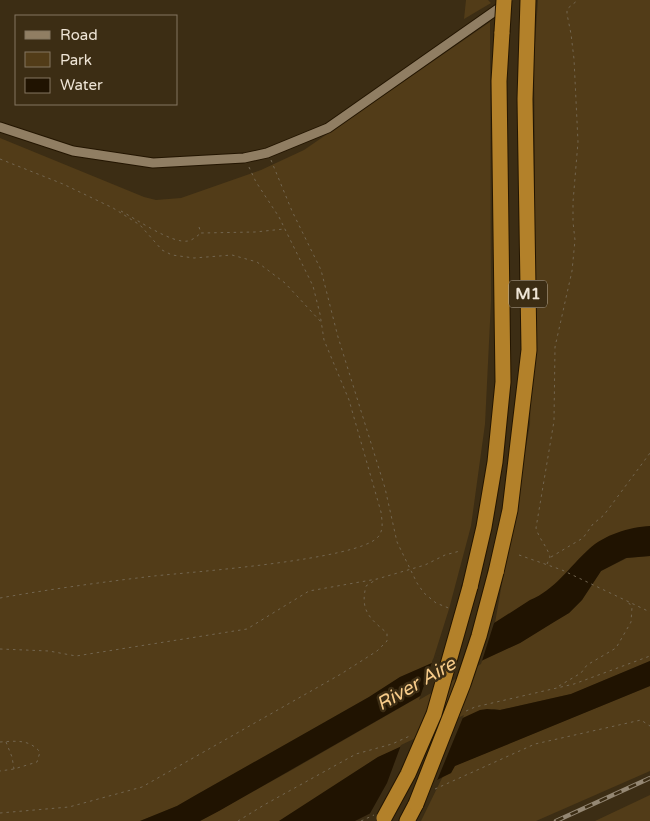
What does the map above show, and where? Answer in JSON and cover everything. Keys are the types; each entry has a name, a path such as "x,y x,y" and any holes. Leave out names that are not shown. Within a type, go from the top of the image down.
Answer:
{"highway":[{"name":"M1","path":"382,818 408,774 434,714 470,588 484,526 495,462 503,382 499,81 504,0"},
{"name":"M1","path":"407,821 416,804 463,684 479,636 510,510 529,350 525,99 527,7"}],"street":[{"path":"0,126 73,151 153,164 244,158 267,152 328,128 510,0"}],"path":[{"path":"550,557 538,538 536,528 554,421 555,347 572,271 575,240 572,222 578,142 571,34 567,14 568,9 578,0"},
{"path":"267,152 321,270 338,337 385,488 397,542 416,583 424,593 436,604 454,610"},
{"path":"0,598 67,587 266,564 349,550 366,545 377,538 383,528 381,512 349,400 324,340 313,286 285,228 256,182 244,158"},
{"path":"0,160 63,184 142,222 152,230 176,240 188,241 201,233 255,232 285,228"},
{"path":"113,208 140,225 162,250 172,255 194,258 232,255 257,262 285,283 321,322"},
{"path":"199,227 201,233"},
{"path":"546,564 550,557 583,538 593,524 604,515 650,453"},
{"path":"0,649 49,650 76,656 247,629 309,591 377,579 425,565 445,554 460,551"},
{"path":"519,555 562,570 650,612"},
{"path":"0,813 69,807 142,787 341,674 377,651 388,641 387,634 367,613 362,600 366,586 377,579"},
{"path":"557,688 581,673 595,660 616,648 631,622 632,607 628,602"},
{"path":"430,790 535,744 640,720 650,726"},
{"path":"0,742 19,741 35,746 40,752 37,762 14,769 0,770"},
{"path":"6,742 14,769"},
{"path":"361,821 382,818"}],"green space":[{"path":"466,0 488,0 491,3 464,19"},
{"path":"538,0 650,0 650,532 495,623 530,424 535,179 534,58"},
{"path":"490,22 491,301 485,424 471,526 449,609 432,663 400,677 369,697 177,806 140,821 0,821 0,138 144,197 156,200 181,198 261,170 304,150"},
{"path":"650,556 650,661 571,694 500,710 494,709 378,757 279,821 200,821 483,660 520,643 569,613 582,600 601,571 627,558"},
{"path":"650,686 650,771 536,821 421,821 443,776 451,773 454,766"},
{"path":"650,795 650,821 595,821"}],"water":[{"name":"River Aire","path":"650,526 650,556 626,558 601,571 582,600 569,613 520,643 483,660 200,821 140,821 177,806 369,697 400,677 432,663 539,596 561,578 595,544 625,530"},
{"path":"650,661 650,686 455,766 451,773 355,821 279,821 378,757 480,710 500,710 571,694"}],"pier":[{"path":"495,620 481,664 419,700 433,659"},
{"path":"464,715 436,783 368,817 387,783 401,745"}],"railway":[{"path":"556,821 650,778"}]}
